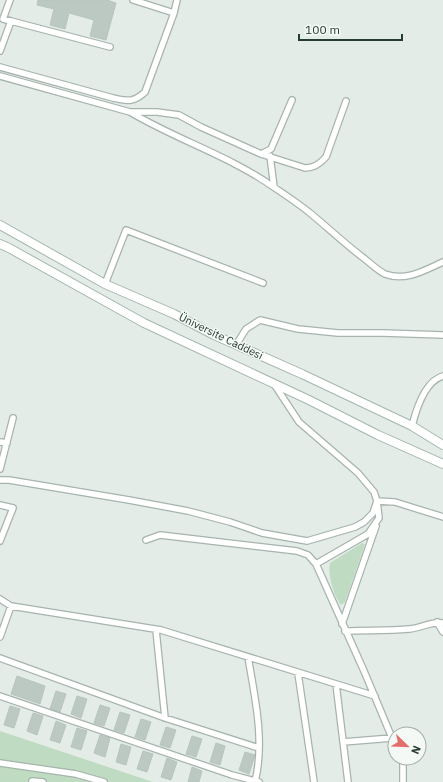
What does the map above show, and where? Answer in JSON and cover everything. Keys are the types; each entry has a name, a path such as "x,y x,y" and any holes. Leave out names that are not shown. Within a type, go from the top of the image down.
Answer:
{"main road":[{"name":"Üniversite Caddesi","path":"0,224 105,284 174,314 214,335 412,426 443,445"},
{"name":"Üniversite Caddesi","path":"0,244 144,323 443,464"}],"street":[{"path":"10,0 3,19 110,47"},
{"path":"133,0 174,13"},
{"path":"0,67 106,96 129,101 139,98 145,92 174,13 177,0"},
{"path":"0,51 11,21"},
{"path":"0,76 130,112 157,112 179,115 201,127 261,154 305,168 311,168 323,161 329,149 346,101"},
{"path":"261,154 271,149 292,100"},
{"path":"130,112 150,124 228,159 274,187 309,212 343,242 385,274 406,277 443,262"},
{"path":"270,156 274,187"},
{"path":"105,284 126,230 263,283"},
{"path":"236,344 246,329 260,320 298,328 338,333 383,333 443,336"},
{"path":"412,426 415,413 425,392 432,381 443,376"},
{"path":"273,384 299,422 358,473 374,492 377,502 379,518 342,624"},
{"path":"0,469 13,418"},
{"path":"0,442 7,443"},
{"path":"0,480 9,480 188,511 230,522 262,533 307,541 355,528 373,513 377,502"},
{"path":"377,502 395,502 443,517"},
{"path":"0,505 13,508 0,541"},
{"path":"316,564 368,534 379,518"},
{"path":"146,540 160,535 297,550 308,555 316,564 387,726"},
{"path":"0,599 11,606 156,630 375,696"},
{"path":"0,637 11,606"},
{"path":"345,631 420,628 436,622 443,623"},
{"path":"436,622 443,632"},
{"path":"156,630 165,718"},
{"path":"0,696 232,775 257,782 259,748 258,720 248,657"},
{"path":"0,658 165,718 259,748"},
{"path":"298,672 314,782"},
{"path":"336,684 348,782"},
{"path":"343,742 387,738"},
{"path":"0,763 76,774 104,782"},
{"path":"403,766 403,782"},
{"path":"32,781 43,782"}],"green space":[{"path":"362,543 365,544 345,602 341,605 332,585 329,573 330,563"},
{"path":"0,731 153,782 0,782"}],"building":[{"path":"38,0 107,0 116,3 106,40 90,36 94,20 69,13 65,29 50,25 54,9 37,5"},
{"path":"17,676 45,686 40,704 11,694"},
{"path":"56,691 66,694 60,712 50,709"},
{"path":"77,696 87,699 81,718 71,714"},
{"path":"100,705 110,708 104,726 94,723"},
{"path":"10,706 20,709 14,728 4,725"},
{"path":"120,712 130,715 124,733 114,730"},
{"path":"33,713 43,716 37,735 27,731"},
{"path":"141,719 151,722 145,740 135,737"},
{"path":"56,721 66,725 60,743 50,740"},
{"path":"166,727 176,730 170,748 160,745"},
{"path":"77,728 87,731 81,750 71,747"},
{"path":"100,735 110,738 105,757 94,753"},
{"path":"192,736 202,739 196,757 186,754"},
{"path":"216,743 225,746 220,765 210,762"},
{"path":"121,744 131,747 126,765 116,762"},
{"path":"143,751 153,754 147,772 137,769"},
{"path":"245,752 255,755 249,774 239,770"},
{"path":"167,758 177,762 171,780 161,777"},
{"path":"192,767 202,771 199,782 188,782"}]}
